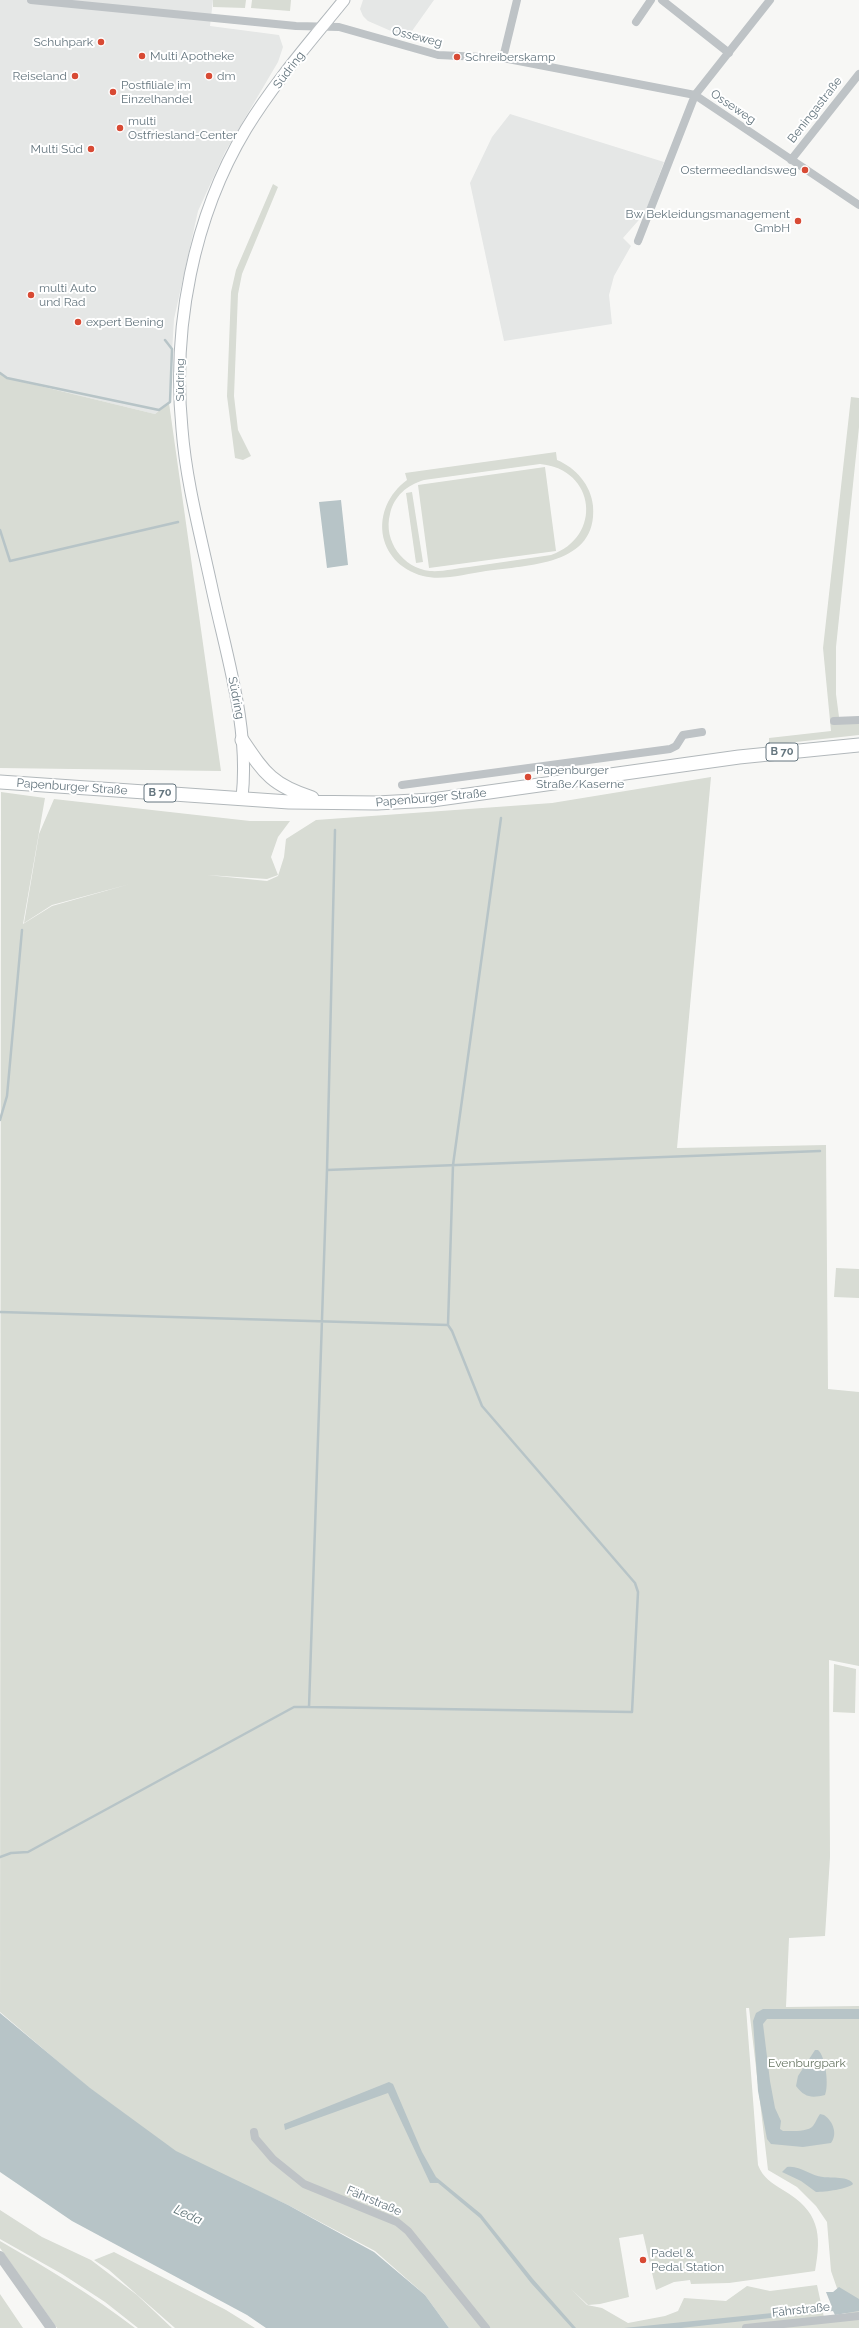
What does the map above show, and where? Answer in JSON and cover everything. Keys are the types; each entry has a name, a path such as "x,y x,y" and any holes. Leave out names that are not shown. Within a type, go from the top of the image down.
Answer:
{"main road":[{"name":"Südring","path":"242,798 244,781 242,740 236,692 186,462 180,393 180,357 183,321 195,255 205,222 230,160 246,129 344,0"},
{"path":"242,740 274,782 284,789 325,803"},
{"name":"Papenburger Straße","path":"0,782 325,803 377,803 432,800 739,757 859,746"}],"street":[{"name":"Osseweg","path":"31,0 296,26 323,26 363,33 397,45 438,55 503,58 695,95 859,205"},
{"path":"503,58 516,0"},
{"path":"636,22 651,0"},
{"path":"662,0 729,53"},
{"path":"638,240 695,95 770,0"},
{"name":"Beningastraße","path":"791,160 859,74"},
{"path":"834,721 859,720"},
{"path":"402,785 670,749 676,746 683,735 702,732"},
{"name":"Fährstraße","path":"254,2132 254,2138 273,2159 304,2184 397,2222 408,2231 486,2328"},
{"path":"0,2256 52,2328"},
{"name":"Fährstraße","path":"746,2328 859,2316"}],"shaded area":[{"path":"0,0 213,0 210,26 279,35 283,47 278,62 225,152 198,211 174,319 169,403 155,414 7,378 0,371"},
{"path":"363,0 434,0 407,38 368,21 363,16 360,9"},
{"path":"510,114 664,162 645,213 623,238 631,246 614,276 609,295 612,324 504,341 470,183 492,137"}],"green space":[{"path":"213,0 246,0 245,8 213,7"},
{"path":"252,0 291,0 290,11 251,8"},
{"path":"273,184 278,187 242,274 238,294 234,396 238,430 251,456 243,460 235,458 227,396 231,292 236,270"},
{"path":"0,371 7,378 155,414 169,403 221,771 0,768"},
{"path":"851,397 859,398 859,427 836,647 836,694 839,717 859,717 859,735 769,745 769,738 831,731 823,648"},
{"path":"556,452 557,460 564,463 586,484 592,498 592,526 584,541 572,551 557,559 521,567 454,576 438,578 423,576 407,569 395,559 387,547 383,534 383,519 387,505 395,492 407,480 405,473","holes":["540,464 559,469 573,478 582,490 586,505 585,520 579,534 568,546 551,555 430,571 411,565 397,552 392,543 389,524 392,508 402,492 418,482"]},
{"path":"545,467 556,551 429,568 418,485"},
{"path":"412,492 423,562 416,563 406,493"},
{"name":"Evenburgpark","path":"711,777 677,1148 826,1145 828,1389 859,1392 859,1666 829,1660 830,1857 825,1936 789,1938 786,2007 859,2006 859,2316 847,2317 831,2271 827,2222 816,2206 797,2187 768,2170 749,2008 746,2008 758,2165 768,2180 795,2198 811,2215 815,2224 818,2245 815,2271 729,2283 691,2284 690,2280 674,2282 656,2290 643,2234 619,2238 629,2297 600,2304 588,2305 571,2289 587,2305 602,2308 628,2323 665,2316 678,2311 684,2298 726,2301 747,2286 770,2291 817,2285 825,2322 859,2319 859,2328 449,2328 425,2295 375,2251 288,2205 180,2155 89,2088 0,2012 1,792 45,798 23,924 52,906 130,884 52,905 24,923 39,834 54,799 250,821 290,821 278,837 271,857 278,875 267,879 207,875 267,881 278,876 284,857 286,839 316,820 552,803"},
{"path":"836,1268 859,1269 859,1298 834,1297"},
{"path":"834,1664 856,1669 855,1713 833,1712"},
{"path":"0,2210 42,2237 91,2260 137,2295 172,2328 138,2328 105,2302 62,2274 0,2239"},
{"path":"0,2241 69,2282 135,2328 57,2328 0,2248"},
{"path":"114,2252 226,2310 255,2328 175,2328 109,2270 94,2260"},
{"path":"0,2294 23,2328 0,2328"}],"water":[{"path":"341,500 348,565 327,568 319,502"},
{"path":"763,2009 859,2009 859,2019 767,2019 763,2024 775,2108 781,2121 780,2129 783,2131 799,2131 811,2128 820,2114 824,2115 834,2128 834,2136 831,2143 803,2147 771,2144 767,2139 758,2091 753,2021 756,2013"},
{"name":"Leda","path":"0,2013 90,2088 176,2151 288,2205 374,2252 425,2295 449,2328 266,2328 247,2315 72,2221 0,2172"},
{"path":"815,2050 818,2050 823,2059 827,2085 825,2095 812,2097 802,2093 796,2086 798,2076"},
{"path":"389,2082 393,2084 422,2152 436,2177 481,2214 533,2279 576,2328 572,2328 531,2283 480,2218 438,2183 430,2183 388,2093 285,2130 284,2124"},
{"path":"787,2167 796,2168 818,2176 848,2180 853,2184 841,2189 816,2192 801,2181 782,2172"},
{"path":"839,2287 859,2299 859,2311 835,2315 833,2311 681,2328 624,2328 832,2307 826,2292 833,2292"}],"waterway":[{"path":"0,373 7,378 159,410 170,402 172,349 165,340"},
{"path":"0,530 10,561 178,522"},
{"path":"309,1707 632,1712 638,1592 635,1583 482,1406 452,1331 448,1325 453,1165 501,818"},
{"path":"327,1170 335,830"},
{"path":"0,1120 7,1096 22,930"},
{"path":"0,1857 11,1853 28,1852 294,1707 309,1707 327,1170 820,1151"},
{"path":"0,1312 448,1325"}],"place":[{"name":"Schuhpark","path":"101,42"},
{"name":"Multi Apotheke","path":"142,56"},
{"name":"Schreiberskamp","path":"457,57"},
{"name":"Reiseland","path":"75,76"},
{"name":"dm","path":"209,76"},
{"name":"Postfiliale im Einzelhandel","path":"113,92"},
{"name":"multi Ostfriesland-Center","path":"120,128"},
{"name":"Multi Süd","path":"91,149"},
{"name":"Ostermeedlandsweg","path":"805,170"},
{"name":"Bw Bekleidungsmanagement GmbH","path":"798,221"},
{"name":"multi Auto und Rad","path":"31,295"},
{"name":"expert Bening","path":"78,322"},
{"name":"Papenburger Straße/Kaserne","path":"528,777"},
{"name":"Padel & Pedal Station","path":"643,2260"}]}
